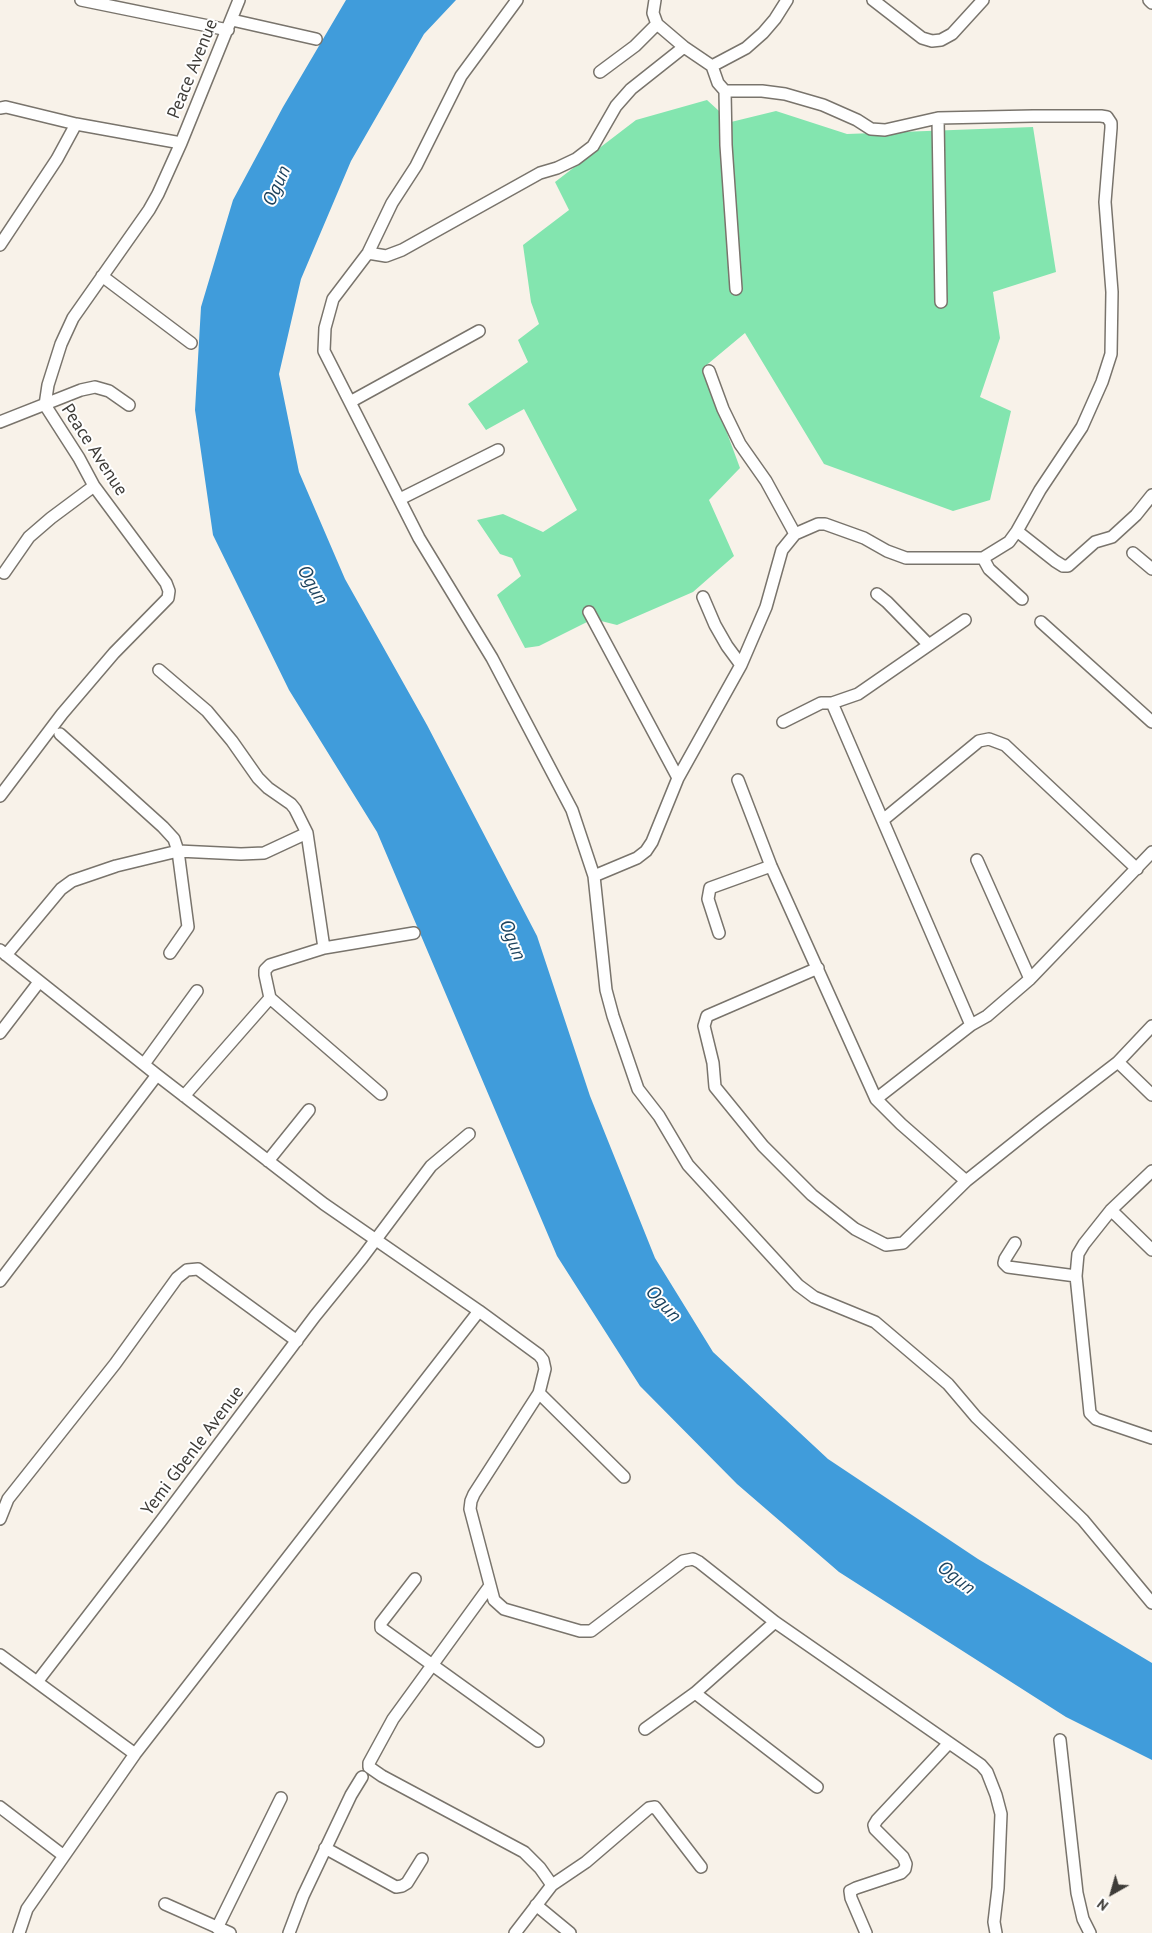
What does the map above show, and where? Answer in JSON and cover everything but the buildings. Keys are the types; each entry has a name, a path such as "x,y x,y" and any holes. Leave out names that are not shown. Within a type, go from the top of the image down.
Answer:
{"street":[{"path":"81,0 316,39"},
{"name":"Peace Avenue","path":"0,796 62,714 114,653 168,598 169,591 166,583 94,486 79,458 45,405 48,385 61,344 74,318 149,210 182,143 239,0"},
{"path":"517,0 461,76 416,166 392,203 368,253 333,299 325,328 324,352 419,538 492,658 572,810 594,876 606,990 613,1016 638,1089 660,1116 688,1165 798,1285 814,1297 875,1322 948,1384 976,1417 1082,1520 1152,1603"},
{"path":"655,0 653,13 657,24 684,47 712,66 718,83 724,91 736,289"},
{"path":"712,66 746,48 762,34 775,19 787,0"},
{"path":"873,0 922,38 932,41 941,40 952,34 983,0"},
{"path":"1149,0 1152,3"},
{"path":"600,72 635,46 657,24"},
{"path":"368,253 386,256 402,250 540,173 557,168 576,158 593,146 616,106 630,89 684,47"},
{"path":"594,876 636,858 646,851 652,842 678,778 741,665 766,607 782,550 795,534 818,524 826,524 864,538 887,551 906,558 983,558 1009,542 1017,532 1040,490 1082,427 1102,382 1111,354 1112,292 1105,202 1111,123 1107,117 938,118 885,130 871,129 857,120 823,105 785,94 762,91 724,91"},
{"path":"0,108 6,107 76,124 182,143"},
{"path":"938,118 941,302"},
{"path":"0,245 57,159 76,124"},
{"path":"102,276 191,343"},
{"path":"350,402 479,331"},
{"path":"710,371 723,409 740,444 766,481 795,534"},
{"path":"0,422 81,390 96,387 109,391 130,405"},
{"path":"400,499 498,450"},
{"path":"4,573 29,537 94,486"},
{"path":"1017,532 1055,561 1063,566 1068,566 1095,542 1112,536 1136,515 1152,495"},
{"path":"1133,554 1152,570"},
{"path":"983,558 989,569 1022,599"},
{"path":"877,594 928,644"},
{"path":"703,597 715,625 741,665"},
{"path":"588,612 678,778"},
{"path":"783,722 821,703 832,704 858,694 965,620"},
{"path":"1041,622 1152,722"},
{"path":"159,670 207,711 258,778 291,804 308,833 324,948"},
{"path":"832,704 971,1025"},
{"path":"60,734 163,826 174,839 178,851 188,926 170,953"},
{"path":"883,820 979,741 989,739 1005,745 1137,869"},
{"path":"738,780 771,866 876,1099 966,1181"},
{"path":"308,833 264,853 241,854 178,851 116,866 72,881 61,889 3,952 268,1161 375,1241 509,1332 543,1360 545,1369 539,1393 471,1501 470,1509 489,1587 494,1600 504,1609 586,1632 597,1628 683,1561 694,1559 775,1622 948,1744 981,1765 987,1772 1001,1814 998,1888 994,1922 996,1933"},
{"path":"876,1099 971,1025 987,1016 1030,979 1152,852"},
{"path":"977,860 1030,979"},
{"path":"719,933 708,899 710,888 771,866"},
{"path":"381,1094 270,998 265,975 267,967 324,948 414,933"},
{"path":"818,968 707,1016 704,1026 713,1063 715,1087 763,1146 812,1195 855,1229 886,1246 903,1243 966,1181 1118,1062 1152,1026"},
{"path":"0,1033 39,982"},
{"path":"144,1064 197,991"},
{"path":"184,1096 270,998"},
{"path":"1118,1062 1152,1095"},
{"path":"0,1281 157,1075"},
{"path":"268,1161 309,1110"},
{"name":"Yemi Gbenle Avenue","path":"37,1682 431,1166 468,1134"},
{"path":"1152,1171 1111,1210 1084,1244 1078,1254 1076,1276 1090,1412 1096,1419 1152,1438"},
{"path":"1111,1210 1152,1250"},
{"path":"1015,1244 1004,1259 1008,1267 1076,1276"},
{"path":"0,1519 8,1499 115,1364 177,1278 187,1270 198,1269 297,1341"},
{"path":"19,1933 28,1909 135,1754 479,1312"},
{"path":"539,1393 624,1477"},
{"path":"415,1579 380,1626 382,1630 538,1741"},
{"path":"489,1587 393,1719 369,1763 369,1767 382,1776 524,1852 540,1868 552,1885"},
{"path":"646,1729 695,1693 775,1622"},
{"path":"0,1655 135,1754"},
{"path":"695,1693 817,1787"},
{"path":"1060,1740 1077,1893 1083,1919 1090,1933"},
{"path":"866,1933 851,1898 850,1891 900,1873 905,1869 906,1864 903,1857 874,1825 948,1744"},
{"path":"289,1933 303,1896 325,1848 362,1776"},
{"path":"218,1928 281,1798"},
{"path":"0,1807 64,1856"},
{"path":"515,1933 552,1885 586,1862 649,1808 654,1807 701,1867"},
{"path":"325,1848 396,1886 402,1886 407,1883 422,1859"},
{"path":"166,1904 230,1933"},
{"path":"536,1905 570,1933"}],"green space":[{"path":"707,100 731,122 776,111 847,134 1033,127 1056,272 993,292 1000,338 980,397 1011,411 990,500 953,511 824,464 745,333 703,368 740,468 709,500 734,556 693,592 617,625 593,619 539,646 525,648 497,595 521,576 512,558 500,554 477,520 503,514 543,532 577,510 524,409 486,430 468,404 528,362 518,340 539,324 531,302 523,245 569,210 555,182 636,120"}],"water":[{"name":"Ogun","path":"346,0 456,0 424,34 351,161 301,279 279,374 299,472 345,579 427,725 537,936 590,1096 655,1258 713,1352 828,1459 978,1559 1152,1663 1152,1760 1066,1717 839,1572 737,1484 640,1386 557,1256 377,832 289,690 213,535 195,410 201,307 233,200 283,107"}]}
